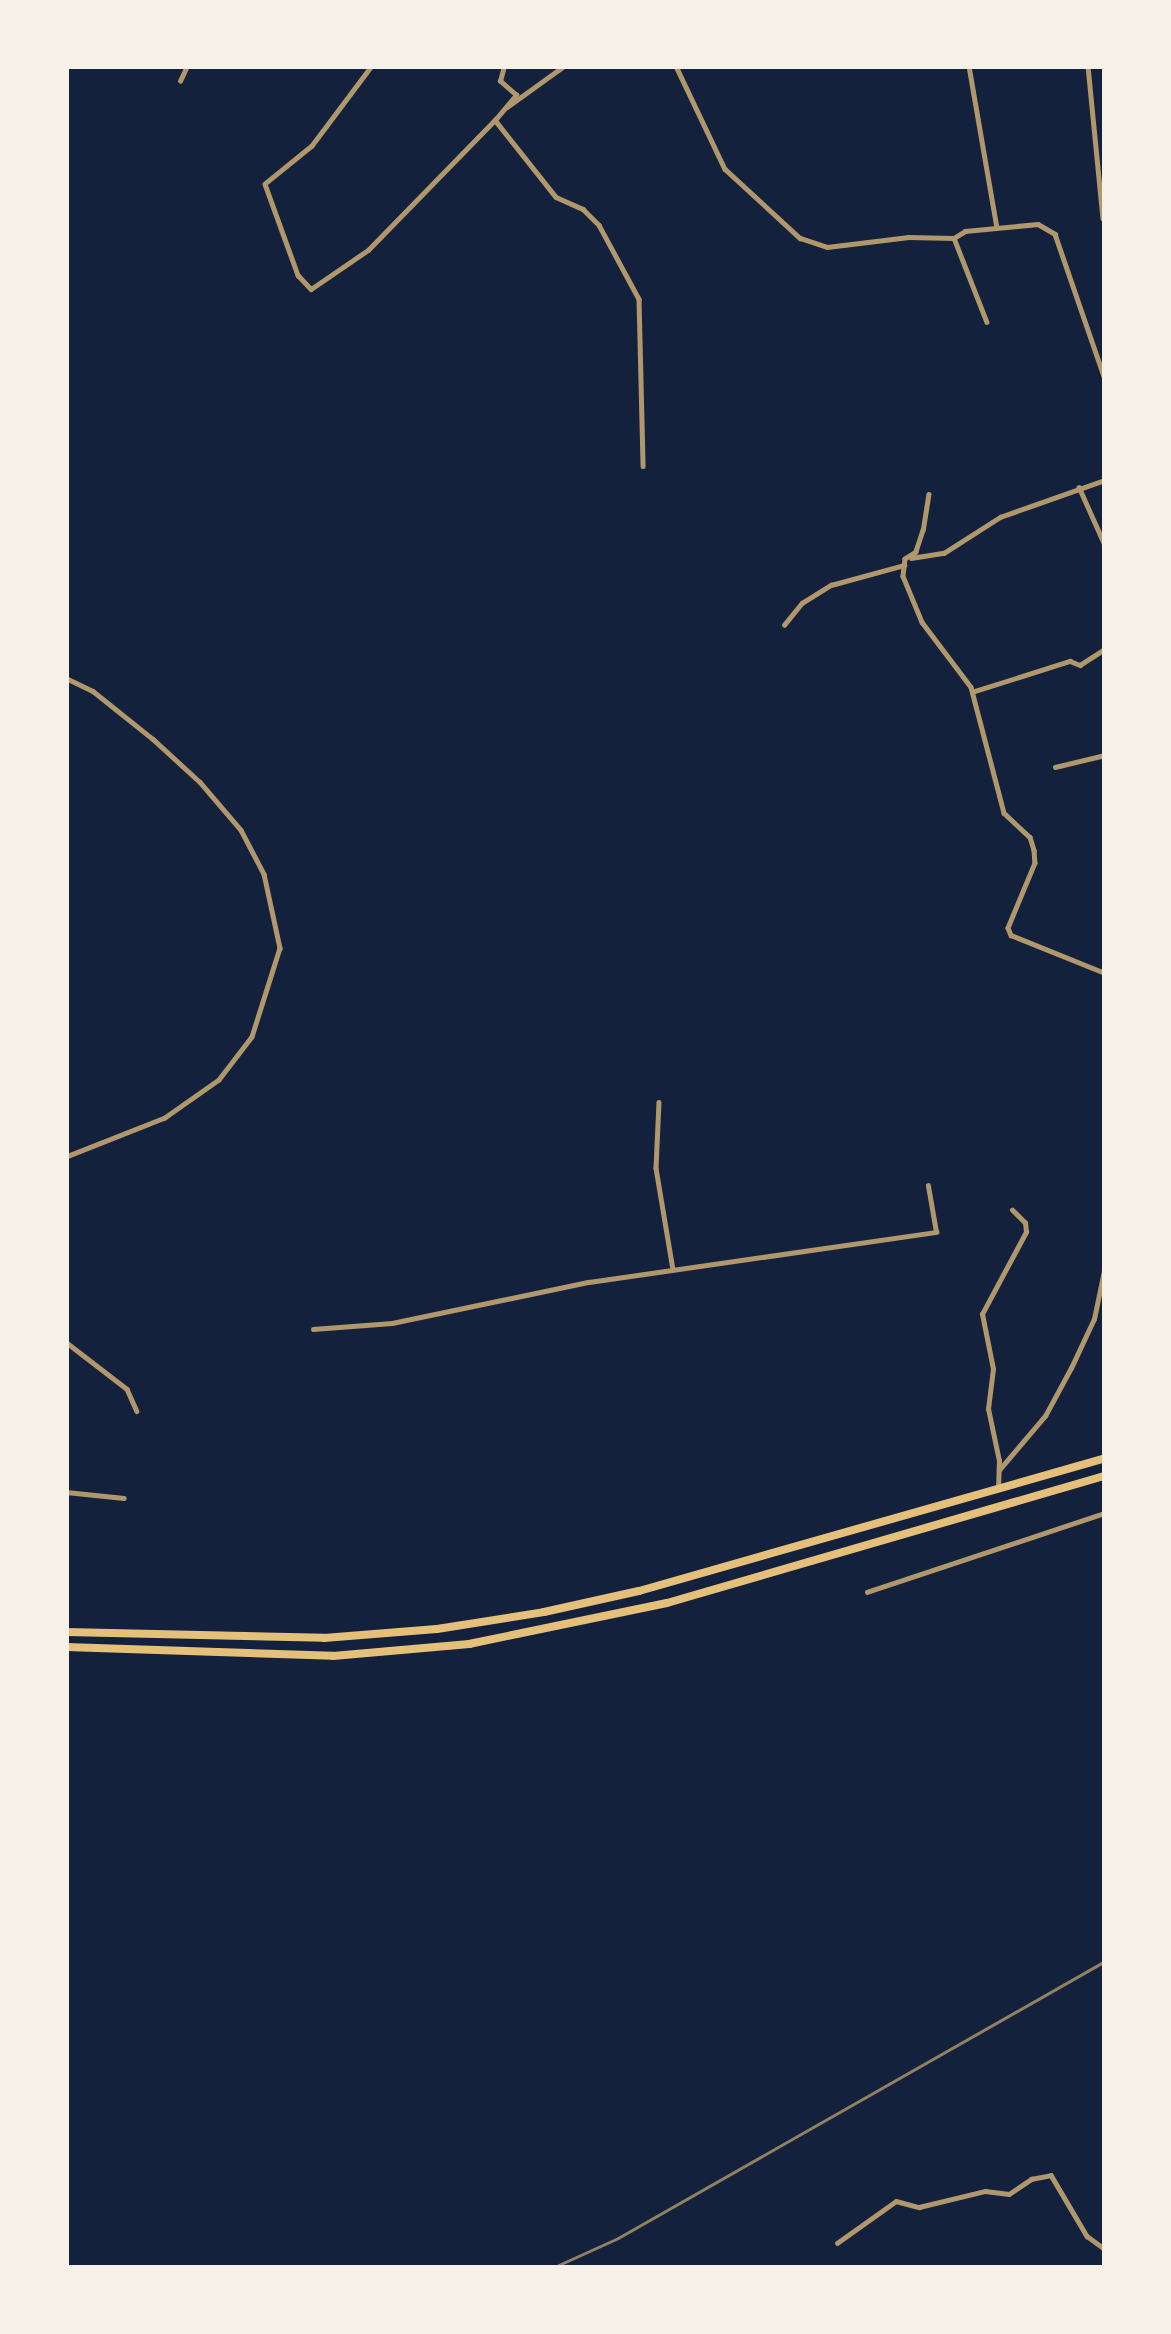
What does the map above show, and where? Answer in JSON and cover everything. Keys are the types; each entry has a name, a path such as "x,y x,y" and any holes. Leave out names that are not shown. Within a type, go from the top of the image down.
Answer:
{"highway":[{"path":"66,1632 302,1638 437,1628 639,1591 1105,1458"},
{"path":"66,1647 333,1656 469,1644 667,1603 1105,1477"}],"street":[{"path":"180,81 188,66"},
{"path":"372,66 326,131 265,184 308,289 324,285 368,250 516,95 500,81 504,66"},
{"path":"496,117 564,66"},
{"path":"676,66 725,169 800,238 826,247 908,237 954,238 964,231 1038,224 1055,234 1105,379"},
{"path":"969,66 997,228"},
{"path":"1088,66 1102,218"},
{"path":"496,117 556,197 583,209 599,225 639,299 644,466"},
{"path":"954,238 987,322"},
{"path":"784,625 802,603 831,586 944,553 1000,517 1105,480"},
{"path":"1078,487 1105,545"},
{"path":"905,562 916,552 929,494"},
{"path":"905,562 907,593 972,692 1004,813 1030,837 1034,850 1035,863 1008,928 1011,935 1105,973"},
{"path":"972,692 1070,661 1080,665 1105,649"},
{"path":"66,678 136,725 231,819 263,874 280,948 252,1037 219,1080 166,1118 66,1157"},
{"path":"1055,767 1105,755"},
{"path":"659,1102 656,1168 673,1270"},
{"path":"314,1330 449,1314 673,1270 936,1232 928,1186"},
{"path":"998,1489 988,1408 993,1369 982,1313 1026,1232 1025,1223 1012,1210"},
{"path":"998,1470 1045,1416 1094,1319 1105,1266"},
{"path":"66,1342 128,1390 137,1411"},
{"path":"66,1492 124,1498"},
{"path":"867,1592 1105,1513"},
{"path":"837,2242 896,2201 920,2206 985,2191 1009,2194 1031,2179 1052,2175 1088,2236 1105,2249"}],"railway":[{"path":"552,2268 618,2238 1105,1961"}]}
